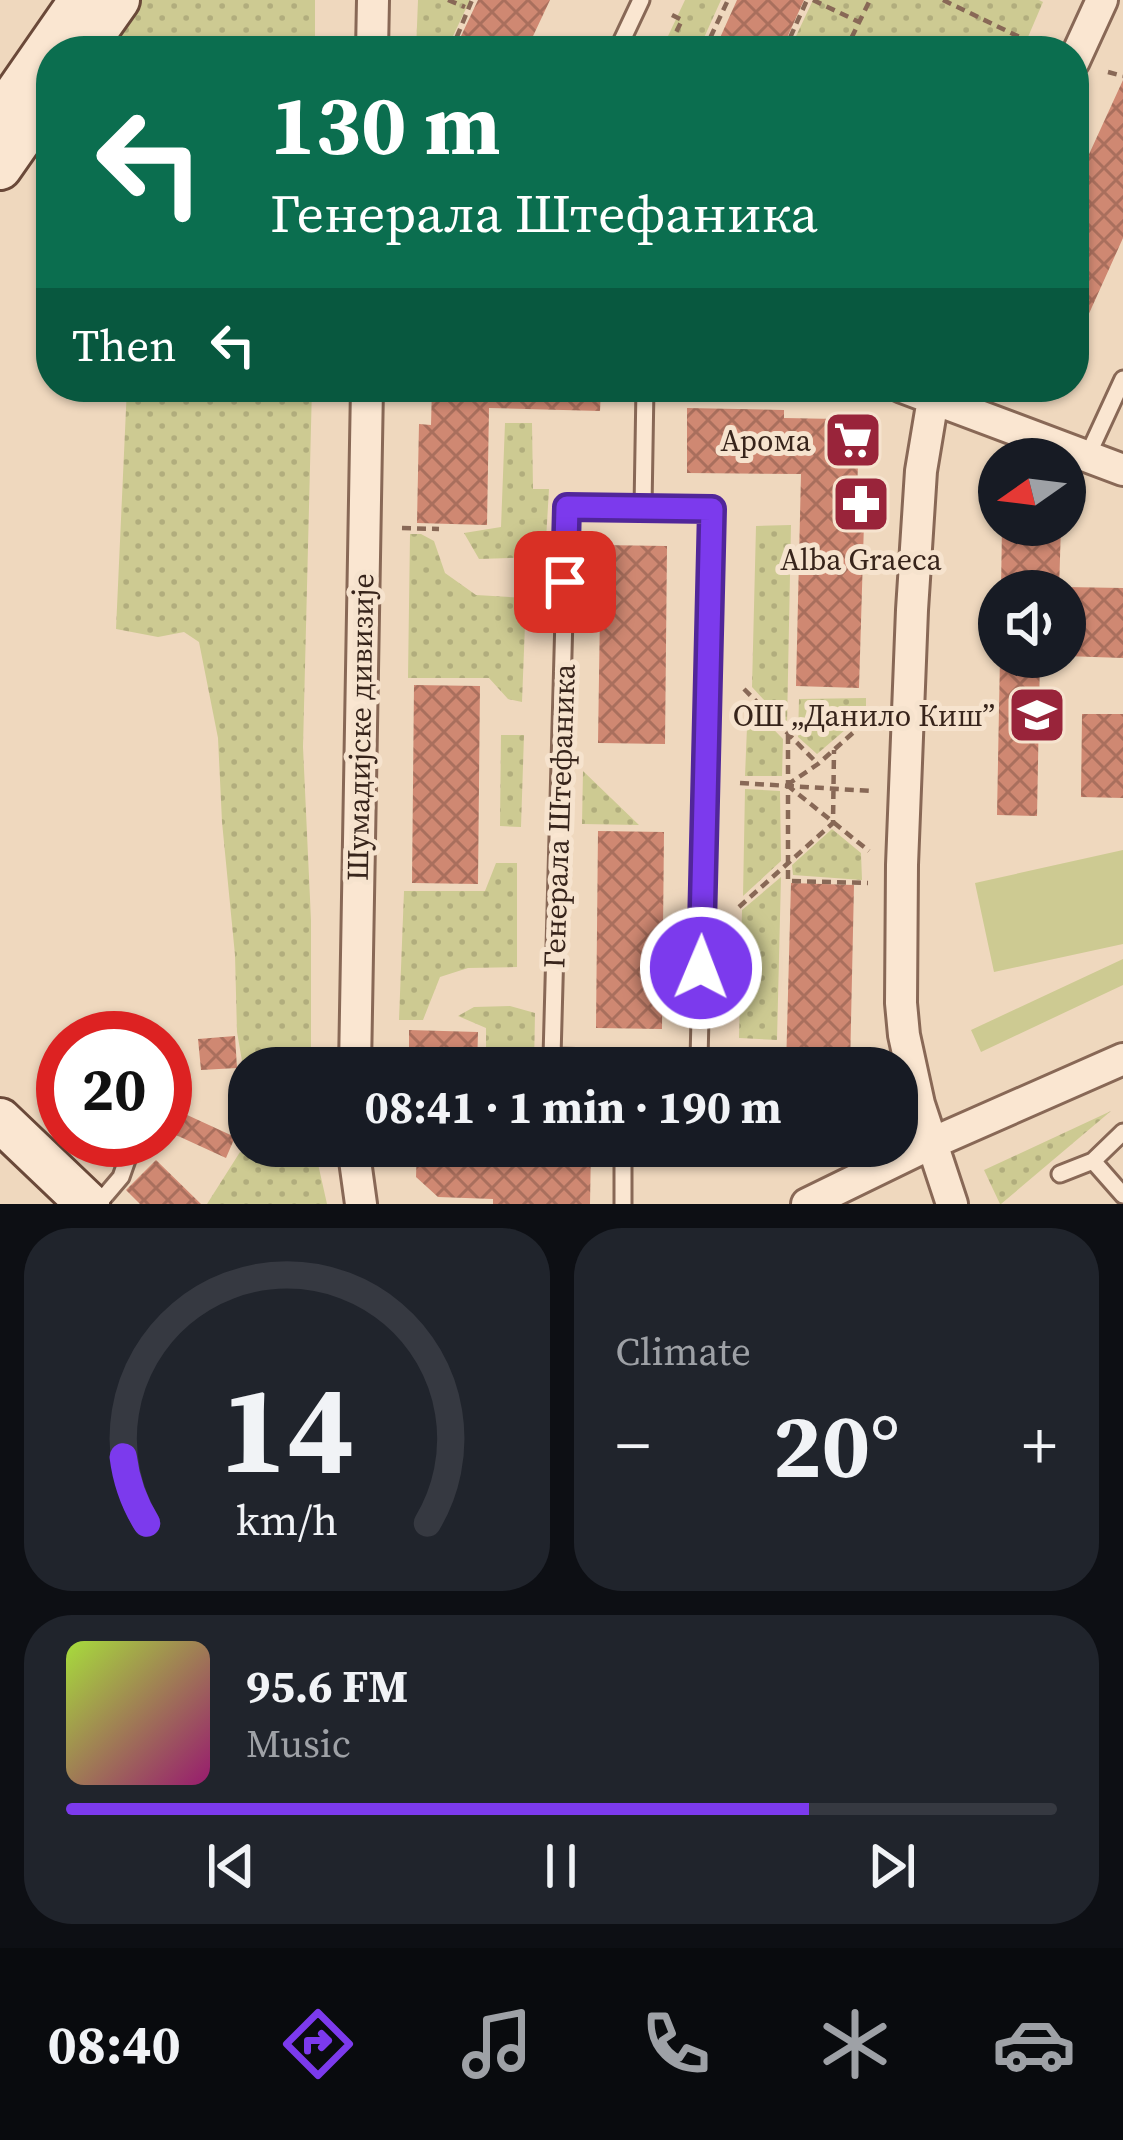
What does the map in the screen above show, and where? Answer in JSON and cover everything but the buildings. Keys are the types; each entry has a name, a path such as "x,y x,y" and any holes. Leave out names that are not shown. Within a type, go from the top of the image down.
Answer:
{"street":[{"path":"56,36 81,0"},
{"path":"93,36 118,0"},
{"path":"372,36 373,0"},
{"path":"1085,36 1102,0"},
{"path":"0,117 36,65"},
{"path":"0,168 36,116"},
{"name":"Шумадијске дивизије","path":"355,1047 367,402"},
{"path":"932,402 918,503 912,610 901,987 908,1052 930,1144 952,1204"},
{"path":"957,402 1123,470"},
{"path":"807,1204 930,1144 1122,1064"},
{"path":"0,1120 88,1204"},
{"path":"356,1167 361,1204"}],"lane":[{"path":"624,36 640,0"},
{"path":"1087,457 1123,380"},
{"path":"643,508 645,402"},
{"name":"Генерала Штефаника","path":"552,1047 567,507 712,509 699,1047"},
{"path":"1060,1174 1093,1161 1123,1132"},
{"path":"1093,1161 1123,1195"},
{"path":"98,1204 125,1167"},
{"path":"622,1204 623,1167"}],"path":[{"path":"448,0 468,8"},
{"path":"457,36 472,0"},
{"path":"711,36 728,0"},
{"path":"792,36 810,0 859,22"},
{"path":"852,36 870,0"},
{"path":"943,0 1017,36"},
{"path":"961,0 962,9"},
{"path":"672,15 682,20 674,36"},
{"path":"1108,72 1123,76"},
{"path":"402,528 440,529"},
{"path":"744,689 818,764"},
{"path":"787,785 873,715"},
{"path":"788,736 788,881 868,883"},
{"path":"739,907 833,823 834,750"},
{"path":"740,783 871,790"},
{"path":"787,785 868,851"}],"shaded area":[{"path":"141,0 315,0 315,36 115,36"},
{"path":"418,0 470,0 453,36 417,36"},
{"path":"685,0 721,0 705,36 668,36"},
{"path":"813,0 1043,2 1028,36 796,36"},
{"path":"126,402 312,402 303,747 311,1047 240,1047 218,738 199,642 184,632 158,637 116,629"},
{"path":"505,423 532,423 533,489 549,489 545,557 479,559 464,533 501,527"},
{"path":"791,525 787,725 752,687 756,526"},
{"path":"410,534 434,541 445,573 476,595 526,598 522,702 508,699 489,678 408,678"},
{"path":"866,698 866,712 817,754 798,737 799,699"},
{"path":"748,703 783,739 782,776 745,776"},
{"path":"501,735 524,735 521,827 500,826"},
{"path":"583,771 639,825 582,824"},
{"path":"745,789 780,791 781,861 743,896"},
{"path":"832,829 861,853 862,880 793,875 792,865"},
{"path":"1123,850 1123,944 994,972 975,883"},
{"path":"496,863 517,863 517,967 468,968 440,977 423,1020 399,1020 404,891 485,891"},
{"path":"781,877 777,1040 739,1038 742,910"},
{"path":"1123,959 1123,985 981,1052 971,1030"},
{"path":"510,1006 535,1013 534,1047 486,1047 486,1028 458,1016 474,1007"},
{"path":"1111,1111 1001,1204 1000,1204 984,1170"},
{"path":"230,1167 319,1167 327,1204 207,1204"}],"place":[{"name":"Арома","path":"853,440"},
{"name":"Alba Graeca","path":"861,504"},
{"name":"ОШ „Данило Киш”","path":"1037,715"}],"route":[{"path":"565,582 567,507 712,509 701,968"}]}
